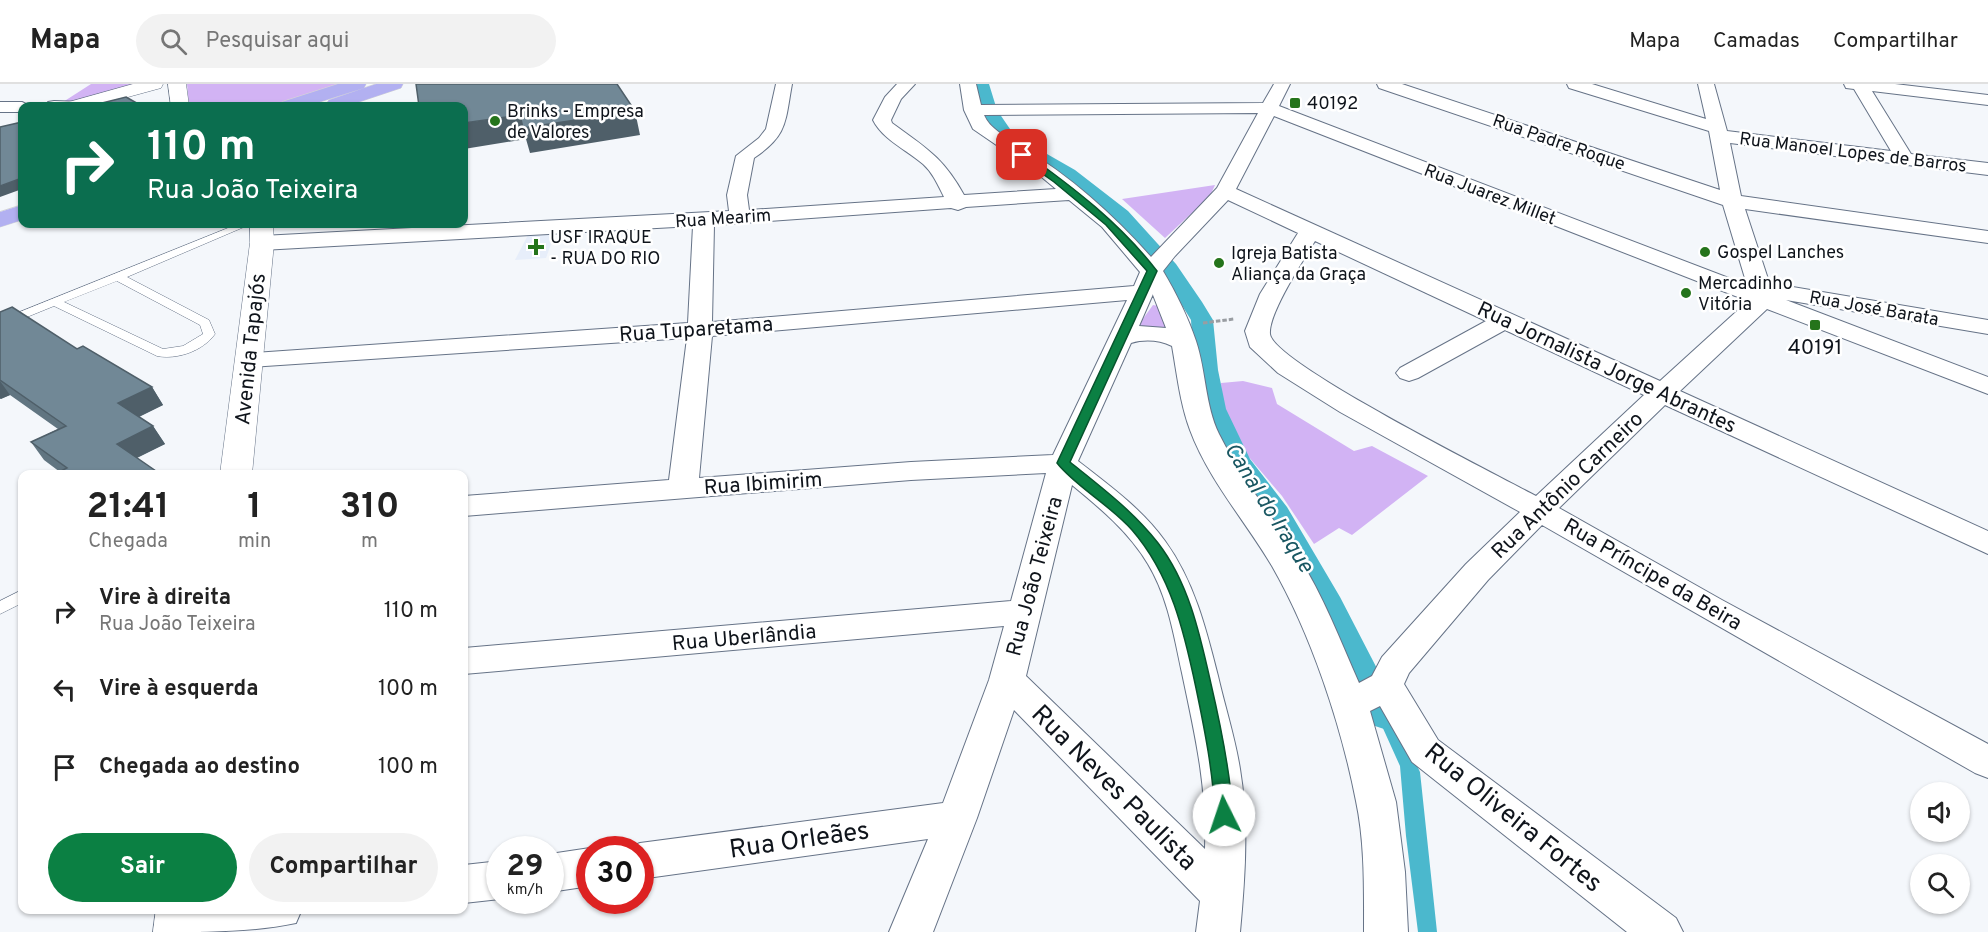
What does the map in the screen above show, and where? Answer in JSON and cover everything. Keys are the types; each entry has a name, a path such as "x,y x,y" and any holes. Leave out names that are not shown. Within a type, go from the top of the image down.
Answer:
{"main road":[{"path":"91,102 154,84"},
{"path":"177,84 179,102"},
{"path":"301,102 357,84"},
{"path":"341,102 394,84"},
{"path":"0,203 18,197"},
{"path":"0,220 18,213"},
{"name":"Avenida Tapajós","path":"236,470 249,359 257,230"}],"street":[{"path":"740,216 737,195 745,156 766,142 775,129 784,84"},
{"path":"907,84 894,97 884,112 882,120 885,126 931,161 941,172 958,204"},
{"path":"968,84 977,110 979,125 1040,166 1075,194 1109,223 1154,271 1184,342 1197,410 1205,433 1244,503 1286,563 1314,618 1350,705 1377,802 1384,872 1386,932"},
{"name":"Rua João Teixeira","path":"911,932 957,818 1007,681 1063,463 1154,271 1225,191 1282,84"},
{"name":"Rua Padre Roque","path":"1385,84 1732,201 1988,237"},
{"name":"Rua Manoel Lopes de Barros","path":"1575,84 1718,131 1988,169"},
{"path":"1706,84 1732,201 1762,294"},
{"path":"1856,84 1988,100"},
{"path":"1856,84 1904,158"},
{"path":"0,107 18,107"},
{"name":"Rua Juarez Millet","path":"977,110 1268,108 1762,294 1988,386"},
{"name":"Rua Jornalista Jorge Abrantes","path":"1225,191 1988,543"},
{"name":"Rua Mearim","path":"468,225 705,219 958,204 1075,194"},
{"path":"683,489 700,330 705,219"},
{"name":"Rua Mearim","path":"257,230 338,228"},
{"name":"Rua Príncipe da Beira","path":"1310,231 1272,294 1257,331 1259,342 1287,368 1349,406 1988,762"},
{"name":"Rua Tuparetama","path":"249,359 700,330 1154,271"},
{"name":"Rua José Barata","path":"1762,294 1988,327"},
{"name":"Rua Antônio Carneiro","path":"1350,705 1390,676 1477,572 1762,294"},
{"path":"1409,373 1505,320"},
{"path":"1121,338 1132,334 1152,332 1184,342"},
{"path":"1063,463 1120,509 1154,548 1176,589 1192,631 1221,769 1224,815 1223,894 1218,932"},
{"name":"Rua Ibimirim","path":"468,506 911,471 1063,463"},
{"name":"Rua Uberlândia","path":"468,661 1024,612"},
{"name":"Rua Oliveira Fortes","path":"1390,676 1425,751 1661,932"},
{"name":"Rua Neves Paulista","path":"1007,681 1223,894"},
{"name":"Rua Orleães","path":"654,859 957,818"},
{"path":"468,884 486,882"},
{"path":"178,921 238,914"}],"lane":[{"path":"0,324 117,276 257,230"},
{"path":"54,302 161,354 175,353 205,340 208,334 205,323 117,276"},
{"path":"0,608 18,598"}],"shaded area":[{"path":"91,84 140,84 85,100 63,102"},
{"path":"187,84 346,84 291,102 189,102"},
{"path":"1215,185 1210,196 1165,238 1122,199"},
{"name":"USF IRAQUE - RUA DO RIO","path":"555,233 546,258 515,260 528,235"},
{"path":"1153,305 1164,307 1169,331 1137,327"},
{"path":"1243,381 1272,388 1277,404 1354,451 1372,446 1428,476 1352,535 1339,528 1314,544 1282,496 1242,449 1222,410 1221,383"}],"water":[{"path":"1386,701 1420,772 1437,932 1418,932 1400,766 1372,704"}],"building":[{"path":"416,84 617,84 635,111 523,128 520,115 468,122 468,102 418,102"},
{"path":"126,97 135,102 106,102"},
{"path":"18,123 18,179 0,186 0,127"},
{"path":"12,307 77,349 83,346 152,387 118,403 153,426 117,444 155,470 63,470 67,468 31,442 66,426 0,380 0,312"}],"waterway":[{"name":"Canal do Iraque","path":"981,84 989,110 1003,132 1013,142 1068,174 1121,215 1168,269 1191,302 1202,320 1206,370 1213,409 1238,461 1277,514 1324,597 1384,715"}],"place":[{"name":"40192","path":"1295,103"},
{"name":"Brinks - Empresa de Valores","path":"495,121"},
{"name":"USF IRAQUE - RUA DO RIO","path":"536,247"},
{"name":"Gospel Lanches","path":"1705,252"},
{"name":"Igreja Batista Aliança da Graça","path":"1219,263"},
{"name":"Mercadinho Vitória","path":"1686,293"},
{"name":"40191","path":"1815,325"}],"route":[{"path":"1022,155 1040,166 1109,223 1152,271 1063,463 1120,509 1137,526 1154,548 1172,578 1192,631 1215,735 1221,769 1224,815"}]}
